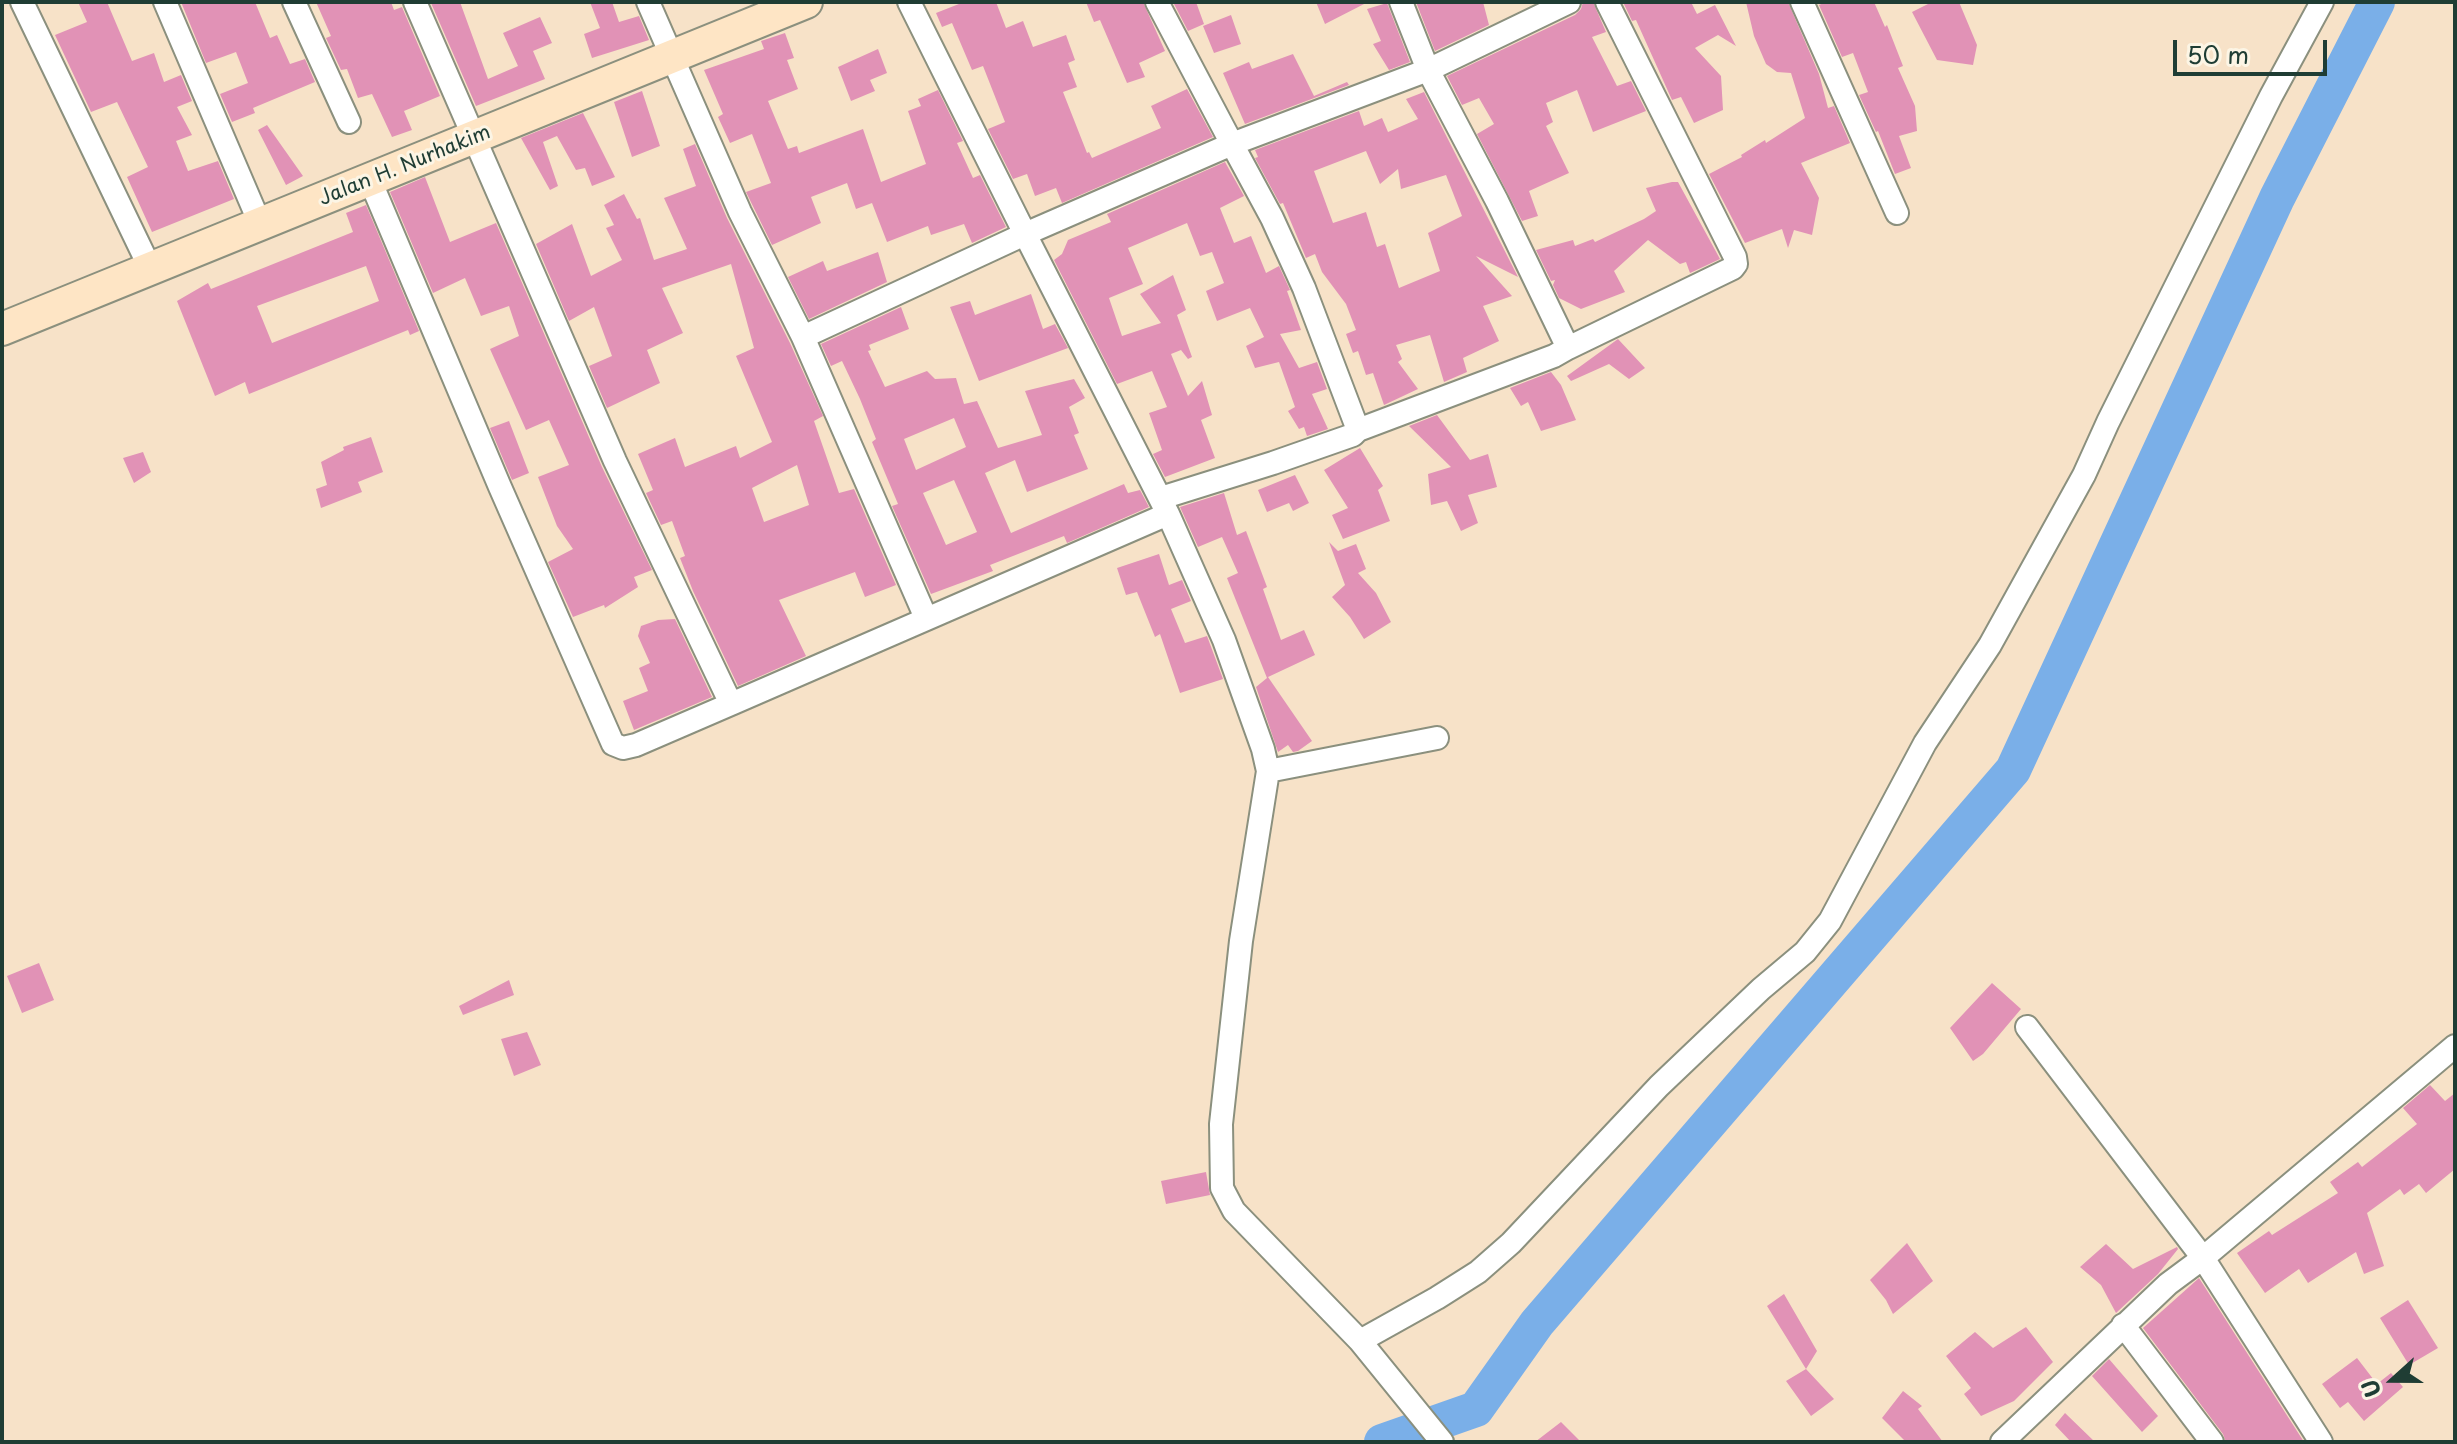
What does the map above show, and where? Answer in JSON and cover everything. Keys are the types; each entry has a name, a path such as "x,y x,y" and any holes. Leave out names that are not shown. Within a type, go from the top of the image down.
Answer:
{"main road":[{"name":"Jalan H. Nurhakim","path":"2,329 806,2"}],"street":[{"path":"22,2 151,270"},
{"path":"165,2 261,226"},
{"path":"294,2 349,122"},
{"path":"415,2 615,461 731,704"},
{"path":"648,2 740,212 803,337 926,618"},
{"path":"909,2 1165,506 1224,640 1263,749 1268,771 1239,956 1221,1124 1222,1188 1234,1211 1360,1341 1442,1442"},
{"path":"1157,2 1272,218 1304,288 1358,430"},
{"path":"1401,2 1428,70 1497,201 1568,348"},
{"path":"803,337 1025,234 1232,144 1428,70 1569,2"},
{"path":"370,180 613,744 623,748 926,618 1165,506 1554,356 1733,268 1735,257 1607,2"},
{"path":"1802,2 1897,213"},
{"path":"1360,1341 1478,1272 1511,1243 1659,1086 1761,989 1805,952 1830,921 1925,743 1997,632 2084,475 2271,96 2322,2"},
{"path":"1268,771 1437,738"},
{"path":"2027,1027 2203,1258 2321,1442"},
{"path":"2002,1442 2168,1284 2455,1046"},
{"path":"2123,1325 2212,1442"}],"building":[{"path":"78,2 107,2 132,61 154,53 164,82 181,75 192,101 177,107 192,135 176,141 188,171 218,161 234,199 152,232 127,177 148,167 117,102 91,112 55,35 87,22"},
{"path":"181,2 255,2 270,38 277,35 290,64 305,59 315,82 253,108 255,113 232,122 220,94 248,83 236,52 206,63"},
{"path":"316,2 391,2 394,10 402,7 440,96 404,111 412,130 392,137 372,94 358,98 347,69 341,70 326,38 331,36"},
{"path":"460,2 488,79 518,66 503,33 540,17 552,43 533,51 545,79 476,106 431,3"},
{"path":"590,2 612,2 619,22 639,16 649,40 592,58 584,34 600,28"},
{"path":"964,2 996,2 1006,28 1023,21 1033,47 1066,35 1075,60 1068,63 1077,87 1063,92 1087,153 1092,158 1161,128 1151,106 1187,89 1213,137 1062,203 1056,188 1035,196 1027,174 1013,179 988,129 1005,122 983,66 972,70 952,23 942,27 936,13"},
{"path":"1086,2 1143,2 1165,51 1139,63 1145,77 1127,83 1100,20 1094,22"},
{"path":"1173,2 1196,2 1204,24 1188,31"},
{"path":"1316,2 1368,2 1325,24"},
{"path":"1416,2 1483,2 1489,25 1435,51"},
{"path":"1583,2 1593,2 1606,32 1592,37 1617,86 1631,81 1646,111 1593,132 1577,90 1546,103 1553,122 1546,126 1569,173 1529,191 1538,216 1522,221 1477,134 1494,124 1479,98 1462,105 1447,76 1575,15"},
{"path":"1623,2 1691,2 1697,14 1715,5 1736,46 1718,35 1695,48 1721,76 1723,110 1694,123 1681,97 1672,100 1636,20 1632,21"},
{"path":"1746,2 1788,2 1819,74 1828,108 1834,106 1850,143 1801,163 1819,198 1812,235 1794,230 1788,248 1782,229 1745,243 1709,174 1805,118 1791,73 1777,72 1766,64 1754,36"},
{"path":"1826,2 1874,2 1885,27 1887,25 1903,66 1898,68 1915,106 1917,131 1899,136 1911,168 1895,174 1859,95 1868,92 1853,53 1842,57 1819,5"},
{"path":"1932,2 1959,2 1977,45 1973,65 1937,60 1912,12"},
{"path":"1387,3 1410,62 1389,70 1373,44 1381,41 1367,9"},
{"path":"1231,15 1241,44 1214,53 1203,26"},
{"path":"785,33 794,58 787,60 798,89 768,101 788,149 797,146 799,153 863,129 881,182 926,164 908,111 921,106 918,99 938,90 963,141 957,143 973,178 980,175 1006,227 972,243 964,224 931,235 928,226 887,242 872,203 856,209 847,183 811,197 821,223 772,245 746,192 771,183 752,134 730,143 718,117 723,114 704,70 764,49 761,41"},
{"path":"878,49 887,73 870,80 875,91 851,101 838,67"},
{"path":"1293,54 1314,96 1347,82 1349,85 1245,124 1223,73 1249,62 1252,69"},
{"path":"642,91 660,146 632,157 614,102"},
{"path":"1424,92 1518,277 1476,256 1512,296 1483,306 1499,341 1463,358 1467,372 1444,382 1430,335 1396,345 1402,359 1398,362 1418,389 1384,405 1373,373 1366,375 1358,351 1353,353 1346,334 1356,330 1346,304 1322,272 1315,254 1306,258 1283,203 1280,204 1255,158 1258,157 1255,150 1359,111 1364,126 1382,118 1388,132 1418,119 1406,99","holes":["1366,151 1380,184 1398,169 1401,189 1446,175 1462,216 1428,233 1440,271 1399,288 1385,244 1377,247 1366,212 1333,223 1314,171"]},
{"path":"583,113 615,177 592,186 585,168 576,170 557,136 543,142 558,186 550,190 521,138"},
{"path":"267,125 303,176 286,185 258,130"},
{"path":"695,144 727,218 823,416 814,421 839,493 854,489 896,585 865,597 855,572 779,600 806,656 738,686 693,591 680,558 685,556 672,521 661,525 646,493 653,490 638,454 675,438 685,467 736,446 740,458 772,442 736,356 754,348 731,264 662,288 683,333 647,350 660,383 607,408 589,366 612,356 594,307 569,321 536,244 572,224 591,276 622,260 606,228 614,225 604,205 624,194 637,219 640,218 654,260 687,249 664,198 696,186 683,149","holes":["797,465 809,505 764,522 752,488"]},
{"path":"1225,162 1244,196 1220,208 1234,243 1251,236 1266,273 1279,266 1290,290 1287,291 1301,330 1280,334 1299,368 1317,362 1327,389 1312,394 1328,429 1307,436 1304,427 1299,429 1288,411 1295,407 1279,362 1255,368 1246,346 1264,337 1250,308 1217,321 1206,291 1224,283 1212,252 1200,256 1187,223 1128,248 1143,284 1109,298 1122,336 1161,323 1140,294 1173,275 1186,310 1177,315 1192,357 1188,359 1181,350 1171,354 1188,396 1202,381 1212,415 1201,420 1215,458 1165,477 1153,454 1162,450 1149,413 1167,407 1152,371 1117,384 1054,260 1062,254 1068,240 1111,222 1107,214"},
{"path":"425,177 450,242 496,223 602,467 652,570 634,577 638,587 605,608 604,605 573,617 548,562 573,549 557,526 538,477 569,465 549,420 526,430 490,349 519,336 509,306 481,316 465,278 433,293 390,192"},
{"path":"1678,182 1720,259 1690,273 1686,262 1680,264 1648,240 1614,271 1625,292 1581,309 1559,298 1553,285 1555,280 1551,281 1536,250 1573,240 1575,246 1593,239 1595,242 1644,219 1656,211 1646,188"},
{"path":"366,205 419,331 410,335 408,330 249,394 245,382 215,396 177,301 208,283 211,289 353,232 346,213","holes":["366,266 379,301 272,343 257,306"]},
{"path":"878,252 887,282 809,319 788,277 823,261 827,271"},
{"path":"1031,294 1043,329 1055,324 1068,348 979,381 950,307 970,301 975,315"},
{"path":"901,307 909,329 869,345 871,350 868,351 885,387 927,371 935,379 956,378 964,404 977,401 998,448 1042,435 1025,391 1074,379 1085,398 1069,407 1079,433 1074,435 1088,469 1027,492 1015,460 985,473 1011,533 1124,484 1128,493 1140,490 1149,507 1067,543 1064,536 990,565 993,571 931,594 892,506 898,504 872,442 876,439 860,399 842,361 831,366 821,344","holes":["954,418 966,447 916,470 904,439","954,480 977,532 946,545 923,493"]},
{"path":"1618,339 1645,368 1629,379 1609,364 1571,381 1567,376"},
{"path":"1551,372 1561,385 1576,420 1541,431 1528,402 1521,406 1510,388"},
{"path":"1437,415 1470,460 1488,454 1497,487 1468,495 1478,523 1461,531 1447,501 1431,505 1428,474 1451,467 1409,426"},
{"path":"509,421 529,473 512,480 490,428"},
{"path":"371,437 383,472 358,482 362,492 321,508 316,489 327,485 321,462 344,450 343,447"},
{"path":"1360,448 1383,486 1378,490 1390,521 1343,539 1332,515 1348,508 1324,470"},
{"path":"143,452 151,472 134,483 123,458"},
{"path":"1295,475 1309,503 1293,511 1289,503 1267,512 1258,490"},
{"path":"1224,493 1237,535 1246,531 1267,587 1263,589 1281,640 1304,630 1315,655 1268,677 1312,741 1298,751 1293,752 1288,745 1278,752 1256,687 1267,678 1227,578 1238,573 1222,537 1198,547 1180,507"},
{"path":"1329,542 1338,551 1356,544 1366,569 1358,573 1376,593 1391,622 1364,639 1332,597 1345,585"},
{"path":"1159,554 1169,585 1182,580 1191,601 1171,609 1185,643 1207,636 1223,679 1180,693 1160,634 1155,637 1137,592 1126,595 1117,568"},
{"path":"675,619 712,697 634,730 623,701 648,691 639,668 650,663 638,636 641,626 658,620"},
{"path":"39,963 54,1000 22,1013 7,976"},
{"path":"509,980 514,995 463,1015 459,1006"},
{"path":"1992,983 2021,1009 1983,1054 1973,1061 1950,1028"},
{"path":"527,1032 541,1065 514,1076 501,1039"},
{"path":"2430,1085 2445,1101 2455,1093 2455,1169 2426,1193 2419,1184 2404,1195 2400,1189 2367,1213 2384,1266 2364,1274 2356,1252 2308,1283 2299,1269 2265,1293 2237,1253 2269,1231 2272,1235 2338,1193 2330,1182 2358,1162 2362,1167 2417,1124 2403,1108"},
{"path":"1206,1172 1210,1195 1166,1204 1161,1181"},
{"path":"1907,1243 1933,1281 1893,1314 1870,1280"},
{"path":"2106,1244 2133,1269 2178,1249 2158,1274 2116,1313 2101,1285 2080,1267"},
{"path":"2199,1278 2304,1442 2226,1442 2143,1328"},
{"path":"1784,1294 1817,1351 1806,1369 1767,1306"},
{"path":"2408,1300 2438,1348 2409,1365 2380,1318"},
{"path":"2026,1327 2053,1362 2014,1401 1981,1416 1964,1394 1971,1388 1946,1356 1975,1332 1993,1348"},
{"path":"2357,1358 2377,1384 2391,1373 2403,1387 2364,1421 2348,1402 2340,1408 2322,1384"},
{"path":"2109,1359 2158,1416 2142,1432 2092,1376"},
{"path":"1806,1369 1834,1399 1811,1416 1786,1381"},
{"path":"1903,1391 1922,1406 1918,1409 1943,1442 1906,1442 1882,1418"},
{"path":"2065,1413 2095,1442 2071,1442 2055,1425"},
{"path":"1561,1422 1581,1442 1535,1442"}],"waterway":[{"path":"1382,1442 1476,1409 1537,1323 2013,770 2277,198 2377,2"}]}
